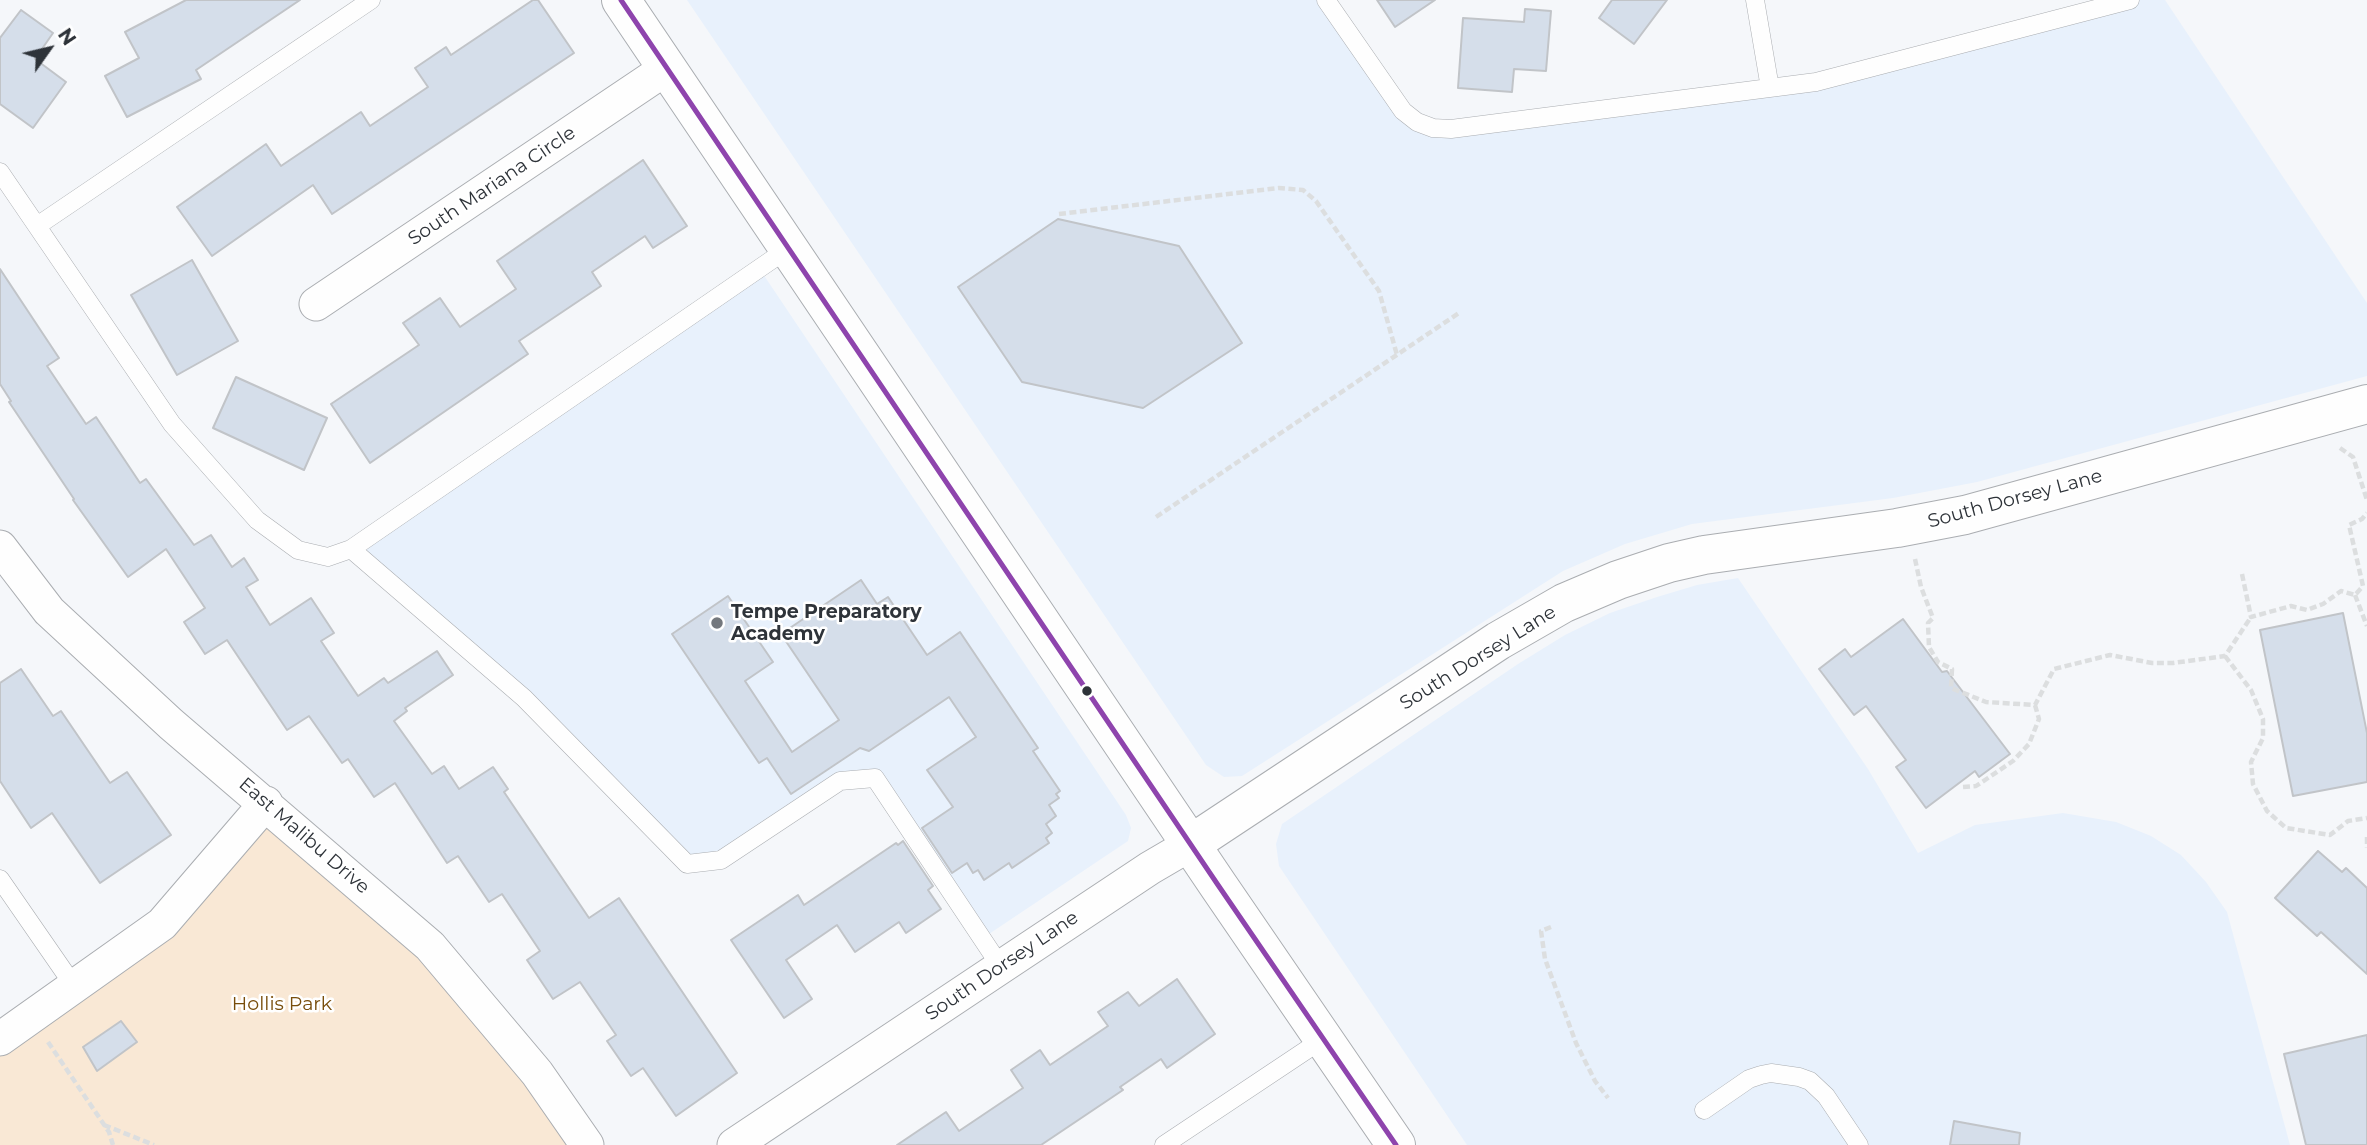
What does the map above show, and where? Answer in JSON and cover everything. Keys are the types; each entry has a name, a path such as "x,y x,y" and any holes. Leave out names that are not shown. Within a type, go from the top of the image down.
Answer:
{"main road":[{"path":"621,0 1396,1145"},
{"name":"South Dorsey Lane","path":"1191,844 1498,641 1564,603 1618,580 1704,555 1897,528 1965,515 2367,404"}],"street":[{"name":"South Mariana Circle","path":"316,304 667,68"},
{"name":"East Malibu Drive","path":"0,547 48,611 171,724 430,946 537,1073 587,1145"},
{"path":"0,1039 162,924 266,803"},
{"name":"South Dorsey Lane","path":"734,1145 1150,868 1191,844"}],"lane":[{"path":"37,226 371,0"},
{"path":"1326,0 1403,111 1417,122 1433,128 1451,129 1816,82 2130,0"},
{"path":"1755,0 1770,88"},
{"path":"0,172 172,424 257,520 298,550 328,557 351,549 789,248"},
{"path":"351,549 524,698 687,864 721,860 839,781 875,778 1001,967"},
{"path":"0,879 74,986"},
{"path":"1164,1145 1323,1039"},
{"path":"1704,1110 1749,1079 1772,1073 1799,1077 1810,1081 1826,1096 1859,1145"}],"path":[{"path":"1059,214 1279,188 1303,190 1316,201 1380,291 1397,355"},
{"path":"1156,517 1459,313"},
{"path":"2340,448 2353,457 2367,500"},
{"path":"2355,595 2363,586 2349,525 2362,519 2367,513"},
{"path":"1915,559 1921,587 1933,618 1928,623 1929,647 1938,662 1952,669 1951,688 1986,702 2035,705"},
{"path":"2242,574 2251,617"},
{"path":"1963,787 1976,786 2014,761 2029,744 2039,719 2035,705 2054,669 2110,655 2152,663 2225,656 2251,617 2291,606 2307,610 2323,604 2341,591 2355,595"},
{"path":"2355,595 2367,626"},
{"path":"2225,656 2251,690 2263,719 2263,738 2251,762 2253,784 2267,811 2286,828 2330,835 2348,821 2367,818"},
{"path":"2367,837 2367,848"},
{"path":"1551,927 1541,931 1545,959 1576,1043 1595,1082 1608,1098"},
{"path":"46,1039 103,1125 113,1145"},
{"path":"103,1125 154,1145"}],"shaded area":[{"path":"687,0 1326,0 1393,98 1433,128 1816,82 2130,0 2165,0 2367,303 2367,376 1977,482 1893,498 1692,524 1625,544 1563,571 1242,776 1224,777 1206,765"},
{"name":"Tempe Preparatory Academy","path":"759,268 1126,815 1131,828 1128,841 983,938 875,778 840,781 721,860 687,864 524,698 351,549"},
{"path":"1738,578 1868,769 1918,853 1975,825 2063,813 2116,822 2151,836 2181,855 2206,882 2227,912 2290,1145 1467,1145 1279,866 1276,844 1282,824 1565,635 1610,613 1657,597 1697,585"}],"green space":[{"name":"Hollis Park","path":"266,803 430,946 587,1145 0,1145 0,1039 162,924"}],"building":[{"path":"186,0 300,0 196,70 201,79 127,117 105,76 139,58 125,32"},
{"path":"533,0 538,0 574,53 332,214 313,185 212,256 177,207 266,144 281,166 361,112 370,126 428,87 415,68 446,47 451,55"},
{"path":"1377,0 1435,0 1395,27"},
{"path":"1612,0 1667,0 1634,44 1599,18"},
{"path":"1525,9 1551,11 1546,71 1514,69 1512,92 1458,88 1463,18 1524,22"},
{"path":"21,10 53,33 35,59 66,82 33,128 0,104 0,38"},
{"path":"643,160 687,226 653,248 645,236 592,272 601,286 519,341 528,354 370,463 331,404 419,345 403,323 440,298 460,327 516,289 497,261"},
{"path":"1058,219 1179,246 1242,343 1143,408 1022,382 958,287"},
{"path":"192,260 238,341 177,375 131,295"},
{"path":"0,269 59,358 47,366 86,424 96,417 140,483 146,479 194,545 211,535 232,567 244,558 258,580 246,587 270,625 311,598 334,633 321,641 358,696 384,678 388,683 437,651 453,675 405,708 407,711 394,721 432,774 444,766 459,789 493,767 508,789 504,792 589,918 619,898 737,1073 676,1116 643,1068 631,1076 607,1041 616,1035 580,982 553,999 527,960 540,951 502,894 489,902 458,856 447,863 395,783 374,797 348,759 342,763 309,716 287,730 227,640 205,654 184,622 205,608 166,549 128,577 73,500 0,384"},
{"path":"236,377 327,418 304,470 213,428"},
{"path":"861,580 877,604 888,597 927,655 960,632 1038,748 1033,751 1060,791 1056,794 1059,798 1049,805 1056,816 1046,824 1052,833 1046,838 1049,843 1012,868 1009,863 984,880 978,870 973,873 967,863 952,873 922,828 953,807 927,770 976,737 949,697 869,751 860,748 791,794 767,758 759,763 672,634 728,596 773,662 745,681 792,752 839,720 781,634"},
{"path":"2343,613 2367,733 2367,782 2293,796 2260,630"},
{"path":"1903,619 1942,672 1947,671 2010,754 1979,777 1975,771 1926,808 1896,767 1906,760 1866,706 1854,715 1819,669 1845,649 1851,657"},
{"path":"21,669 53,716 61,711 110,783 127,772 171,835 100,883 52,813 31,828 0,781 0,683"},
{"path":"903,841 933,886 928,890 941,909 906,933 899,922 855,952 837,925 786,960 812,999 784,1018 731,940 798,895 804,905 896,843 898,845"},
{"path":"2318,851 2342,872 2346,868 2367,888 2367,974 2321,932 2317,936 2275,898"},
{"path":"1177,979 1215,1034 1167,1068 1161,1059 1120,1087 1123,1090 1041,1145 897,1145 946,1112 959,1131 1023,1088 1011,1070 1040,1050 1050,1065 1108,1026 1098,1012 1128,992 1139,1006"},
{"path":"121,1021 137,1042 97,1071 83,1047"},
{"path":"2367,1035 2367,1145 2306,1145 2284,1054"},
{"path":"1954,1121 2020,1133 2019,1145 1950,1145"}],"transit line":[{"path":"621,0 1396,1145"}],"place":[{"name":"Tempe Preparatory Academy","path":"717,623"}]}
